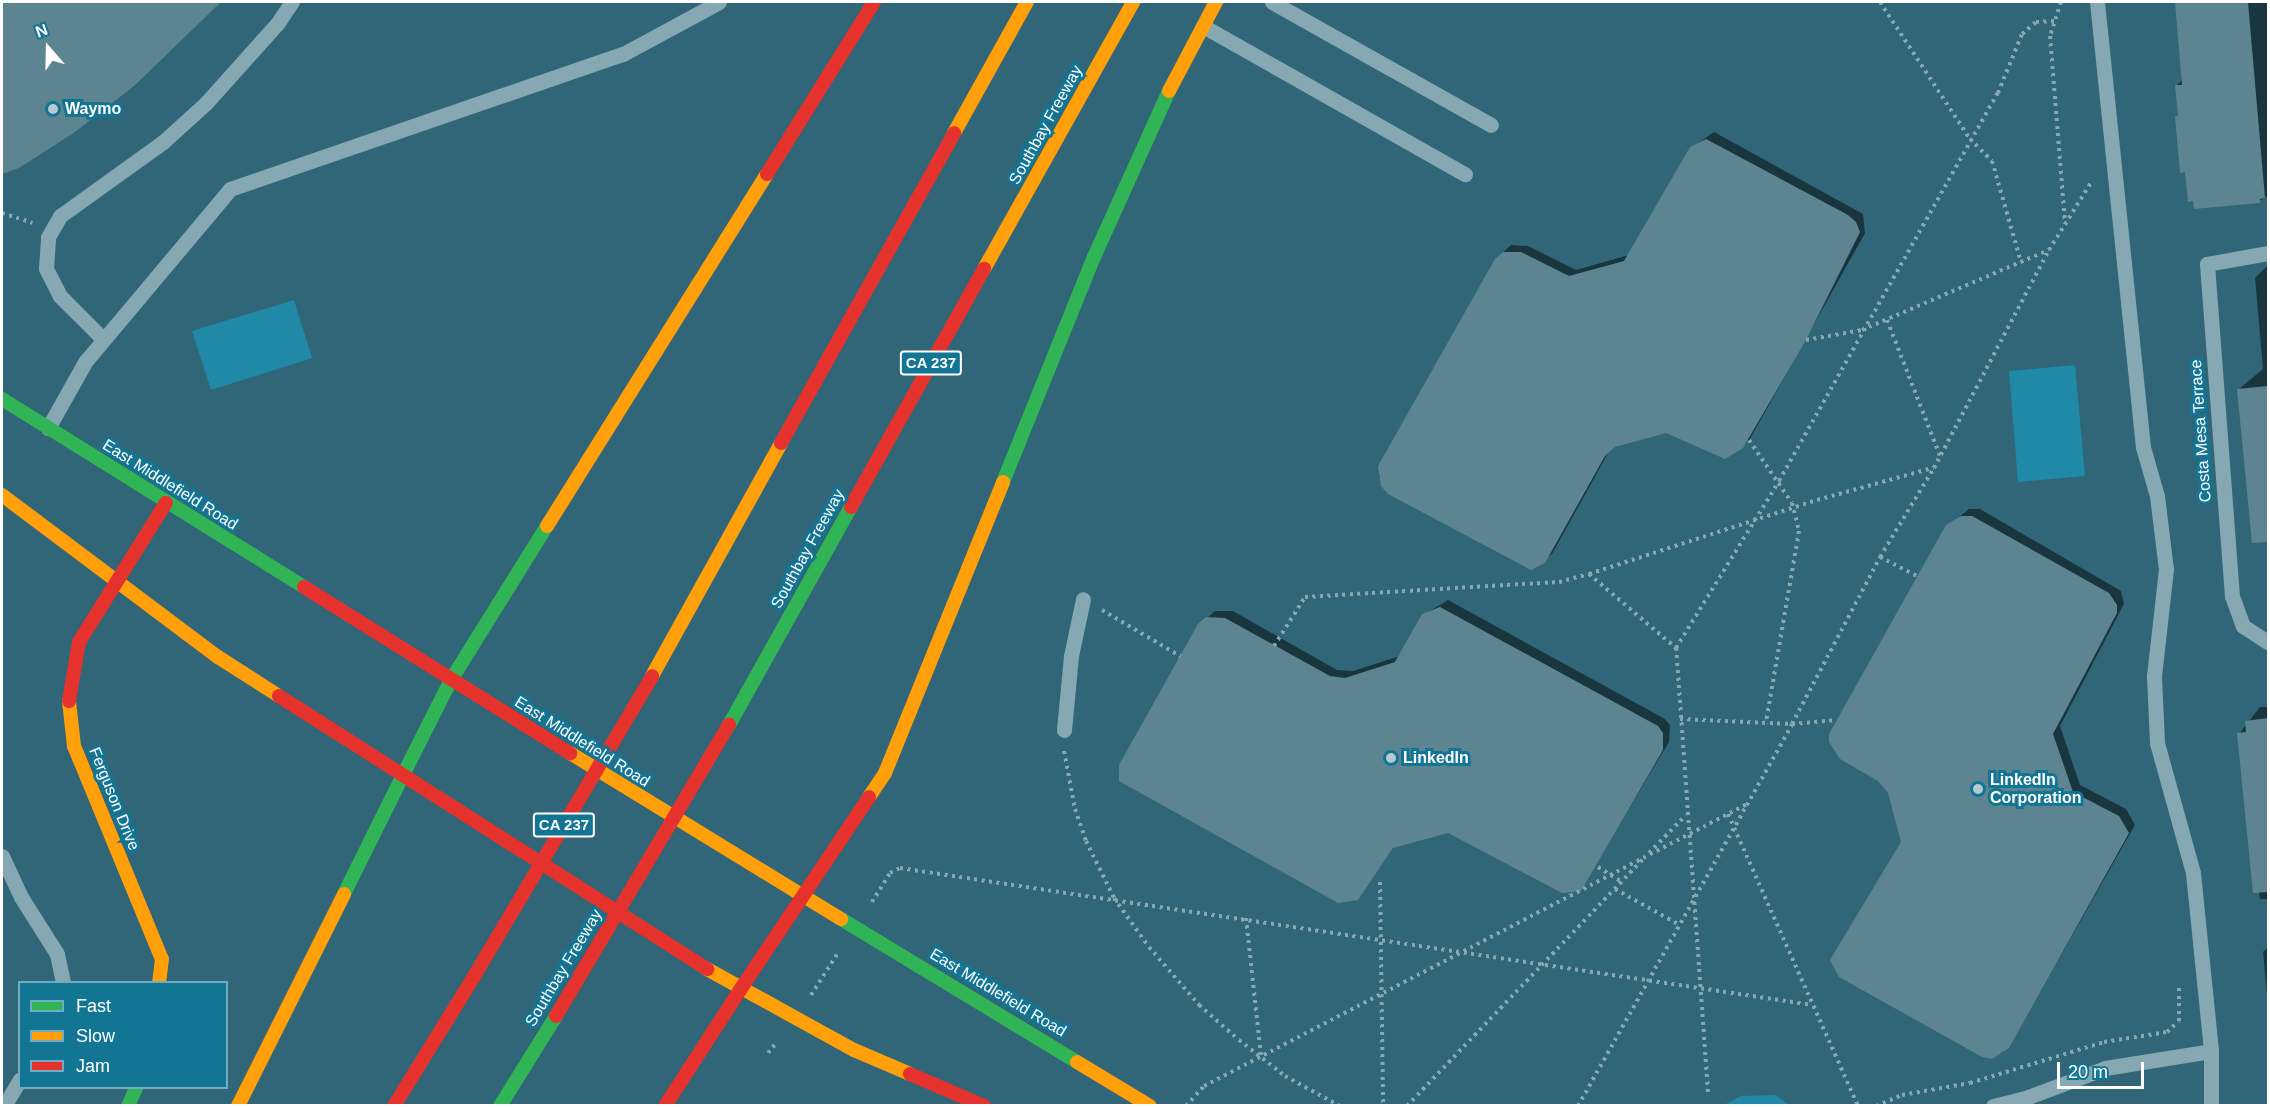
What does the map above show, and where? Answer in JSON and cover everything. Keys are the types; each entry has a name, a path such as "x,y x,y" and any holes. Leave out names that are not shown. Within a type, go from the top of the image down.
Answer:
{"main road":[{"path":"238,1106 451,680 874,2"},
{"name":"CA 237","path":"394,1106 476,973 652,676 1027,2"},
{"name":"Southbay Freeway","path":"501,1106 729,725 1133,2"},
{"path":"665,1106 885,773 1094,257 1150,127 1216,2"},
{"name":"East Middlefield Road","path":"2,399 803,898 1150,1106"},
{"path":"2,495 218,657 404,773 740,990 854,1050 984,1106"},
{"name":"Ferguson Drive","path":"159,981 162,959 74,746 68,694 79,642 166,502"},
{"path":"128,1106 136,1089"}],"lane":[{"path":"104,339 60,296 46,268 48,237 60,216 163,142 206,103 277,24 292,2"},
{"path":"48,428 85,362 230,189 623,54 719,2"},
{"path":"1272,2 1491,125"},
{"path":"2097,2 2143,447 2157,496 2166,569 2154,675 2157,743 2193,873 2211,1051 2211,1106"},
{"path":"1203,26 1465,174"},
{"name":"Costa Mesa Terrace","path":"2268,253 2207,264 2232,596 2242,626 2268,642"},
{"path":"1064,730 1071,656 1083,599"},
{"path":"2,856 21,897 57,954 63,981"},
{"path":"1993,1106 2028,1098 2105,1068 2211,1051"},
{"path":"4,1106 18,1082"}],"path":[{"path":"1880,2 1970,140 1992,161 2021,262"},
{"path":"2061,2 2050,36 2065,224"},
{"path":"1708,1092 1687,835 1676,648 1779,481 2012,66 2022,34 2036,22 2055,21"},
{"path":"1578,1106 1792,724 1880,556 1934,468 2049,250 2111,151"},
{"path":"2,213 52,230"},
{"path":"1806,340 1862,330 2049,250"},
{"path":"1887,320 1940,456"},
{"path":"1749,440 1779,481 1794,507 1799,531 1766,723"},
{"path":"1274,646 1305,597 1559,582 1794,507 1934,468"},
{"path":"1880,556 1917,576"},
{"path":"1589,574 1676,648"},
{"path":"1083,599 1180,656"},
{"path":"1680,719 1792,724 1837,720"},
{"path":"1064,730 1065,771 1075,809 1114,898 1149,947 1194,999 1285,1076 1340,1106"},
{"path":"1186,1106 1201,1089 1261,1056 1746,804"},
{"path":"1407,1106 1686,814"},
{"path":"1728,814 1858,1106"},
{"path":"1599,867 1622,882"},
{"path":"768,1053 795,1018 890,873 900,868 1381,937 1701,991 1812,1005"},
{"path":"1380,882 1383,1106"},
{"path":"1615,889 1678,924"},
{"path":"1246,918 1261,1056"},
{"path":"1876,1106 1902,1095 1970,1083 2104,1042 2168,1032 2179,1021 2179,978"}],"shaded area":[{"path":"294,300 312,358 211,390 192,331"},
{"path":"2075,365 2085,476 2018,482 2009,371"},
{"path":"1776,1095 1789,1105 1724,1105 1741,1096"}],"building":[{"name":"Waymo","path":"2,2 221,2 134,86 75,132 19,168 2,174"},
{"path":"2175,2 2248,2 2265,198 2260,199 2260,203 2194,209 2193,201 2188,202 2185,172 2180,173 2175,116 2178,116 2175,85 2182,85"},
{"path":"1706,139 1848,215 1856,222 1860,232 1806,340 1743,448 1725,459 1666,433 1615,447 1605,456 1545,563 1531,570 1388,494 1381,486 1378,466 1495,259 1503,252 1521,252 1569,276 1624,261 1690,147"},
{"path":"2268,386 2268,542 2252,543 2237,389"},
{"name":"LinkedIn Corporation","path":"1961,516 1972,516 2109,593 2117,605 2117,613 2053,734 2073,792 2119,816 2129,833 2009,1048 1992,1059 1982,1057 1839,977 1830,960 1901,842 1888,793 1878,781 1840,759 1829,742 1829,734 1946,525"},
{"name":"LinkedIn","path":"1440,607 1658,726 1663,733 1663,750 1581,891 1562,893 1448,833 1393,848 1358,900 1338,903 1119,781 1119,765 1198,624 1206,617 1225,618 1330,676 1345,678 1395,662 1422,614"},
{"path":"2268,718 2268,892 2253,893 2237,733 2246,732 2245,721"}],"traffic: fast":[{"path":"1003,482 1094,257 1169,91"},
{"path":"2,399 304,587"},
{"path":"729,725 851,507"},
{"path":"404,773 451,680 547,526"},
{"path":"344,894 404,773"},
{"path":"841,919 1077,1062"},
{"path":"500,1106 556,1016"},
{"path":"128,1106 136,1089"}],"traffic: slow":[{"path":"954,133 1027,2"},
{"path":"984,269 1133,2"},
{"path":"1169,91 1216,2"},
{"path":"547,526 767,174"},
{"path":"652,676 781,443"},
{"path":"869,797 885,773 1003,482"},
{"path":"2,495 218,657 279,696"},
{"path":"69,701 74,746 162,959 159,981"},
{"path":"570,753 841,919"},
{"path":"238,1106 344,894"},
{"path":"707,969 854,1050 910,1074"},
{"path":"1077,1062 1150,1106"}],"traffic: jam":[{"path":"767,174 874,2"},
{"path":"781,443 954,133"},
{"path":"851,507 984,269"},
{"path":"69,701 79,642 166,503"},
{"path":"304,587 570,753"},
{"path":"476,973 652,676"},
{"path":"279,696 707,969"},
{"path":"556,1016 729,725"},
{"path":"740,990 869,797"},
{"path":"394,1106 476,973"},
{"path":"665,1106 740,990"},
{"path":"910,1074 984,1106"}],"place":[{"name":"Waymo","path":"53,109"},
{"name":"LinkedIn","path":"1391,758"},
{"name":"LinkedIn Corporation","path":"1978,789"}]}
